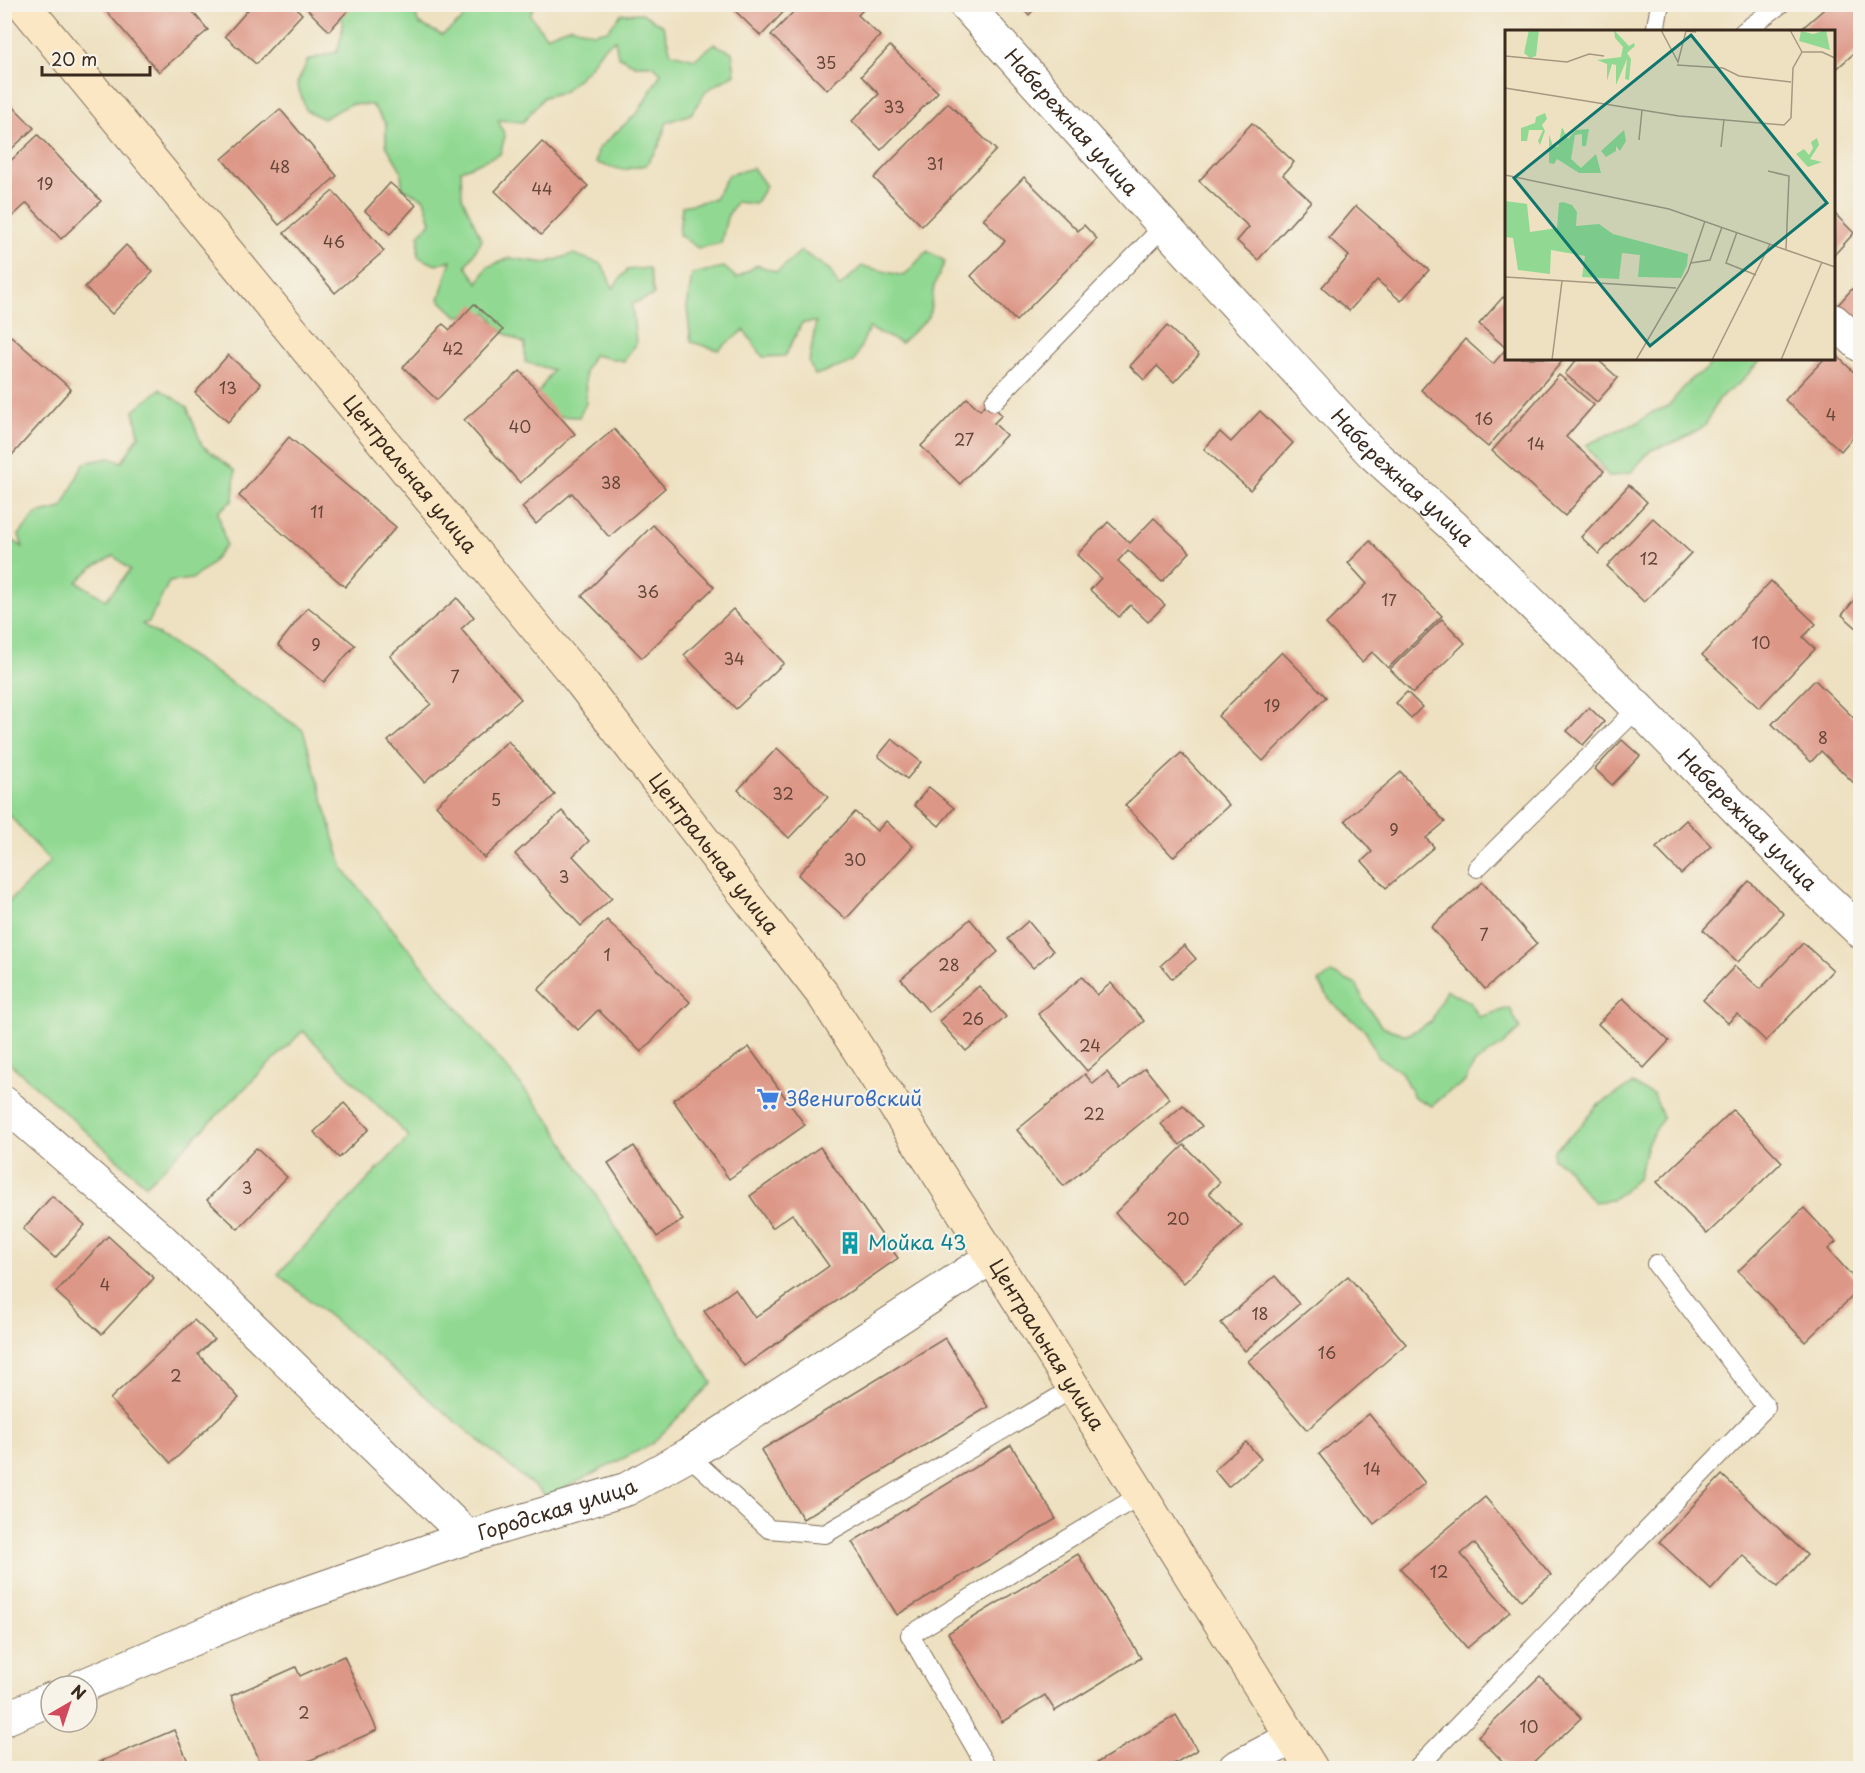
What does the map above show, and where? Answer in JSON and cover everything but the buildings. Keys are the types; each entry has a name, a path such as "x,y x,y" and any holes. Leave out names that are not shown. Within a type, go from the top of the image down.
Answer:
{"street":[{"name":"Центральная улица","path":"23,4 581,682 824,996 992,1257 1311,1768"},
{"name":"Набережная улица","path":"965,4 1372,453 1453,526 1638,708 1808,882 1860,931"},
{"path":"1835,323 1860,345"},
{"path":"4,1103 160,1238 468,1537"},
{"name":"Городская улица","path":"99,1679 270,1606 468,1537 627,1489 688,1455 992,1257"},
{"path":"4,1719 39,1704"},
{"path":"1234,1768 1292,1738"}],"lane":[{"path":"1655,30 1660,4"},
{"path":"1746,30 1780,4"},
{"path":"994,401 1164,226"},
{"path":"1477,868 1638,708"},
{"path":"1417,1768 1766,1407 1656,1263"},
{"path":"688,1455 769,1529 825,1534 1074,1388"},
{"path":"987,1768 910,1635 1140,1495"}],"green space":[{"path":"355,4 414,5 418,23 442,35 461,21 470,5 535,5 530,15 546,36 571,26 593,33 608,30 621,14 642,13 663,26 671,53 695,59 714,44 732,52 735,74 707,90 691,114 667,122 659,146 646,165 623,170 596,163 598,149 639,111 661,73 653,65 635,65 618,56 615,40 604,47 588,69 563,92 544,97 523,122 498,120 505,136 500,154 461,170 462,197 482,240 466,266 478,283 487,267 510,258 546,263 573,254 602,264 613,288 627,270 649,268 654,295 632,304 636,343 624,361 593,355 585,371 586,403 579,417 549,416 538,393 553,370 525,362 525,344 500,331 488,313 457,316 439,299 451,260 436,265 418,257 419,235 431,222 424,199 402,187 401,170 386,145 386,124 372,105 350,104 323,119 306,110 297,84 308,60 337,52 342,34 342,12"},
{"path":"753,168 766,186 755,204 736,202 727,217 721,243 698,248 679,235 682,206 715,199 728,175"},
{"path":"801,251 830,270 839,287 862,266 904,276 927,251 945,261 934,286 929,317 901,343 869,328 854,362 815,375 809,363 816,322 802,323 785,356 763,357 744,330 718,350 691,342 687,308 692,274 724,267 737,278 757,265 777,272"},
{"path":"1713,360 1760,360 1742,381 1718,399 1705,426 1678,441 1651,450 1631,472 1609,477 1586,445 1667,407 1692,378 1706,370"},
{"path":"160,389 187,407 202,445 235,471 233,500 218,512 226,545 210,565 192,579 169,582 149,622 142,624 303,730 343,869 551,1122 712,1383 652,1444 547,1497 278,1274 409,1137 303,1031 146,1185 5,1059 5,905 50,862 5,810 5,536 23,547 19,535 36,514 62,508 84,463 109,458 122,462 139,435 134,411","holes":["114,556 130,570 106,600 77,582 93,567"]},
{"path":"1331,973 1357,985 1363,1000 1382,1027 1407,1035 1431,1022 1446,990 1470,1002 1479,1017 1510,1008 1520,1029 1502,1045 1475,1063 1464,1083 1448,1092 1432,1106 1414,1097 1401,1072 1377,1056 1366,1031 1331,1002 1319,982"},
{"path":"1632,1084 1654,1095 1663,1118 1647,1144 1638,1178 1612,1200 1594,1202 1574,1180 1565,1165 1553,1159 1554,1150 1576,1131 1597,1106"}],"place":[{"name":"Звениговский","path":"768,1099"},
{"name":"Мойка 43","path":"850,1243"}]}
